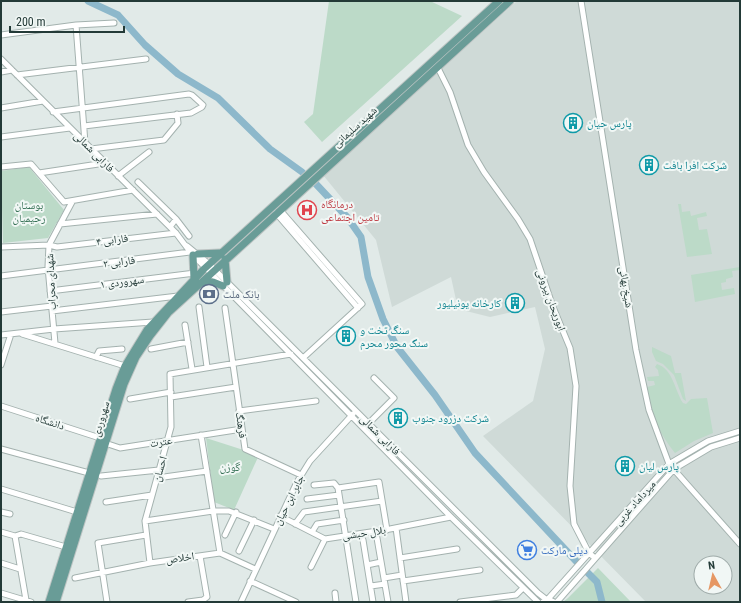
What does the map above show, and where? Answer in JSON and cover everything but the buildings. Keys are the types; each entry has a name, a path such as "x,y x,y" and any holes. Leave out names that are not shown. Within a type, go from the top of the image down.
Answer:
{"main road":[{"name":"شهید سلیمانی","path":"210,269 220,253 499,1"},
{"name":"شهید سلیمانی","path":"210,269 225,259 278,212 510,1"},
{"path":"220,253 194,254 197,278 226,286 225,259"},
{"name":"سهروردی","path":"56,602 125,366 152,322 197,278 210,269"},
{"name":"سهروردی","path":"49,602 89,473 136,357 150,336 197,278"}],"street":[{"name":"شیخ بهائی","path":"581,1 636,350 649,410 669,464 740,544"},
{"path":"1,35 76,25 114,22"},
{"path":"76,25 85,142"},
{"name":"فارابی شمالی","path":"1,59 176,233 194,254 451,517 538,602"},
{"path":"17,75 79,66 146,59"},
{"name":"ابوریحان بیرونی","path":"438,68 450,92 468,145 484,172 518,219 530,239 553,307 570,348 576,386 570,486 574,524 589,553"},
{"path":"1,72 12,70"},
{"path":"53,112 189,94 203,106 191,113 84,126"},
{"path":"1,108 43,101"},
{"path":"92,149 164,140 178,123 177,114"},
{"path":"1,136 70,128"},
{"path":"118,176 149,152"},
{"path":"39,173 105,163"},
{"path":"1,167 31,164 62,202 72,202 133,190"},
{"path":"138,182 176,219 189,236"},
{"name":"شهدای محراب","path":"55,343 48,271 49,245 72,202"},
{"path":"278,212 360,306 304,358"},
{"path":"60,224 157,214"},
{"path":"170,227 176,219"},
{"name":"فارابی ۴","path":"1,247 49,245 57,247 176,233"},
{"name":"فارابی شمالی","path":"187,246 194,254"},
{"name":"فارابی ۲","path":"1,276 194,254"},
{"name":"سهروردی ۱","path":"50,291 197,278"},
{"name":"فارابی شمالی","path":"226,286 304,358 545,601"},
{"path":"1,312 52,309 178,296"},
{"path":"198,308 207,367"},
{"name":"فرهنگ","path":"224,308 245,449 301,475"},
{"path":"1,335 54,329 152,322"},
{"path":"185,325 192,369 291,354"},
{"path":"19,333 125,366"},
{"path":"1,366 11,334"},
{"path":"151,349 188,342"},
{"path":"96,357 99,352 122,349"},
{"name":"احسان","path":"150,562 145,521 171,427 170,374 192,369"},
{"path":"368,424 394,398 374,378"},
{"path":"130,399 236,387"},
{"path":"239,411 316,401"},
{"name":"دانشگاه","path":"1,406 102,441"},
{"name":"جابر ابن حیان","path":"241,602 280,516 301,475 310,461 356,411"},
{"name":"عترت","path":"102,441 120,448 242,429"},
{"name":"میرداماد غربی","path":"545,601 669,464 708,441 740,431"},
{"path":"201,435 220,553 255,569"},
{"name":"میرداماد غربی","path":"556,602 674,469 711,447 740,438"},
{"path":"1,449 89,473"},
{"path":"102,476 159,470"},
{"path":"157,478 207,471"},
{"path":"338,488 379,482 387,530"},
{"path":"314,485 334,483 338,488 356,602"},
{"path":"1,489 77,512"},
{"path":"106,502 152,495"},
{"path":"307,499 340,495"},
{"path":"295,524 304,512 342,508 382,501"},
{"path":"145,521 213,511 236,512 274,529"},
{"path":"1,512 10,514"},
{"path":"225,535 236,512"},
{"path":"280,516 325,539 312,567"},
{"name":"بلال حبشی","path":"325,539 387,530 451,517"},
{"path":"239,551 254,520"},
{"path":"312,532 317,524 344,520"},
{"path":"396,528 406,602"},
{"path":"1,532 15,536 21,534 66,547"},
{"path":"107,602 98,543 146,535"},
{"path":"15,536 20,570 29,601"},
{"path":"377,538 388,602"},
{"path":"363,540 373,602"},
{"path":"400,558 457,549"},
{"name":"اخلاص","path":"75,578 102,571 150,562 220,553"},
{"path":"589,553 595,558"},
{"path":"188,602 198,601 207,597 200,556"},
{"path":"367,565 381,562"},
{"path":"1,563 20,570"},
{"path":"403,582 480,570"},
{"path":"371,586 402,575"},
{"path":"250,581 296,602"},
{"path":"460,602 516,594 523,588"},
{"path":"1,593 29,601"},
{"path":"335,593 336,602"},
{"path":"545,601 556,602"}],"shaded area":[{"path":"517,1 740,1 740,602 646,602 483,436 533,401 545,349 535,307 490,317 458,309 451,277 392,307 376,240 323,175"}],"green space":[{"path":"329,1 430,1 462,16 322,142 304,122 313,114"},
{"name":"بوستان رحیمیان","path":"29,167 64,210 48,238 3,243 1,171"},
{"path":"678,204 681,204 682,212 690,211 691,216 706,212 707,216 697,218 699,230 707,229 712,254 687,257"},
{"path":"740,267 740,270 732,271 733,277 726,279 726,282 721,283 722,290 734,288 735,294 695,302 691,275"},
{"path":"652,347 671,356 675,373 681,373 686,401 683,399 674,375 663,364 656,361 652,352"},
{"path":"657,364 670,375 683,403 686,404 691,399 707,398 713,433 694,441 675,453 656,422 649,397 647,387 655,385 654,381 648,381 647,377 659,376 658,370 655,367"},
{"name":"گوزن","path":"206,438 259,455 234,510 214,502"},
{"path":"598,568 631,602 563,602 568,598"}],"waterway":[{"path":"88,1 118,15 145,45 178,74 218,98 270,149 302,172"},
{"path":"315,183 347,217 361,237 368,277 383,319 397,347 435,395 475,453 576,561"},
{"path":"587,572 597,582 602,602"}],"place":[{"name":"پارس حیان","path":"573,123"},
{"name":"شرکت افرا بافت","path":"649,165"},
{"name":"درمانگاه تامین اجتماعی","path":"307,210"},
{"name":"بانک ملت","path":"209,294"},
{"name":"کارخانه یونیلیور","path":"515,303"},
{"name":"سنگ تخت و سنگ محور محرم","path":"346,336"},
{"name":"شرکت دزرود جنوب","path":"398,418"},
{"name":"پارس لیان","path":"625,466"},
{"name":"دیلی مارکت","path":"527,550"}]}
